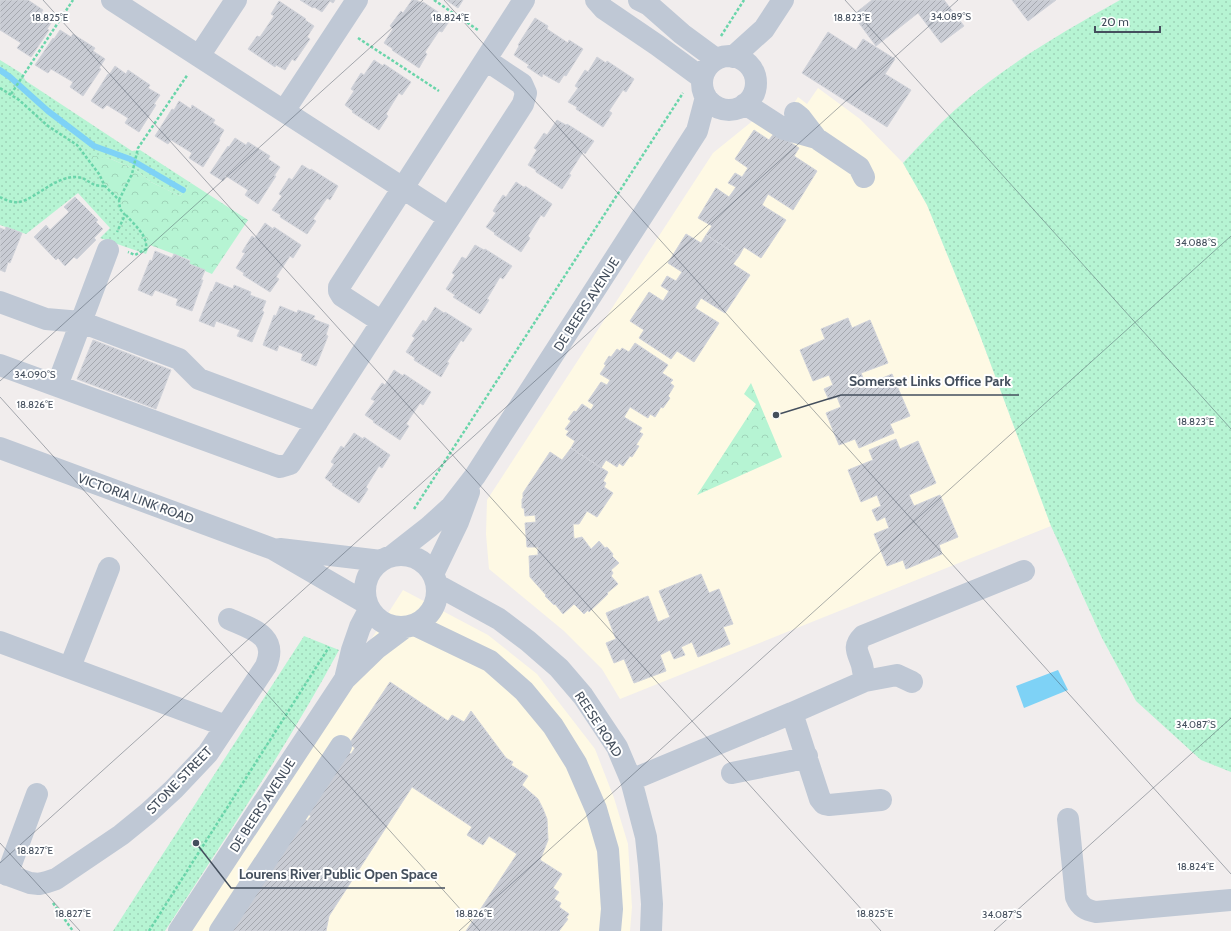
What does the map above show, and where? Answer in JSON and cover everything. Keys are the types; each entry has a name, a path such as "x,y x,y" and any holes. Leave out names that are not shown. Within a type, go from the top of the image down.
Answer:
{"street":[{"path":"112,0 449,218"},
{"path":"284,111 357,0"},
{"path":"382,322 342,296 339,291 339,287 524,0"},
{"path":"596,0 604,9 668,54 701,83 713,105 722,109 738,107 749,100 754,91 755,78 752,70 744,61 719,57 682,34 648,5 639,0"},
{"path":"752,70 764,29 783,0"},
{"path":"200,56 228,3"},
{"path":"701,83 707,68 719,57 764,29"},
{"path":"668,54 682,34"},
{"path":"0,365 280,467 290,464 525,99 526,94 522,84 492,51"},
{"name":"DE BEERS AVENUE","path":"698,131 701,83"},
{"path":"738,107 784,129 816,138 859,167 864,177"},
{"name":"DE BEERS AVENUE","path":"387,558 429,527 451,507 475,476 698,131 738,107"},
{"path":"795,113 800,116 816,138"},
{"path":"57,386 109,247"},
{"path":"0,302 46,318 81,322 179,359 199,379 317,423"},
{"name":"VICTORIA LINK ROAD","path":"0,448 273,549 368,606"},
{"name":"DE BEERS AVENUE","path":"435,579 475,476"},
{"name":"VICTORIA LINK ROAD","path":"273,549 387,558"},
{"path":"404,555 416,558 426,564 435,579 437,597 433,609 426,618 410,626 391,627 380,622 372,614 368,606 364,591 366,579 372,568 387,558 404,555"},
{"path":"70,667 109,568"},
{"path":"865,681 862,666 856,650 857,642 862,636 1024,571"},
{"name":"REESE ROAD","path":"435,579 499,619 528,641 559,668 583,696 617,747 631,780 646,836 652,904 651,931"},
{"name":"DE BEERS AVENUE","path":"345,679 352,650 368,606"},
{"name":"STONE STREET","path":"3,874 30,883 39,884 56,879 121,835 148,813 174,789 208,753 266,666 269,653 269,647 266,641 258,632 229,619"},
{"path":"410,626 490,661 524,691 553,726 576,763 596,809 608,850 612,908 610,931"},
{"name":"DE BEERS AVENUE","path":"180,931 345,679 376,649 410,626"},
{"path":"0,642 226,726"},
{"path":"631,780 865,681 897,675 912,682"},
{"path":"792,713 820,799 824,804 829,805 881,800"},
{"path":"220,931 341,746"},
{"path":"732,773 791,761 807,756"},
{"path":"3,874 37,794"},
{"path":"1068,819 1076,897 1079,904 1088,911 1096,912 1231,900"}],"path":[{"path":"12,93 73,0"},
{"path":"434,0 492,51"},
{"path":"719,57 744,0"},
{"path":"340,27 458,103"},
{"path":"126,215 109,247 135,255 146,249 147,243 144,237 126,215 120,209 119,200 134,170 138,148 200,56"},
{"path":"410,514 701,83"},
{"path":"0,88 12,93 48,126 77,145 99,174 105,186 119,200"},
{"path":"0,197 14,202 24,202 51,184 63,179 76,177 87,180 94,185 105,186"},
{"path":"149,931 330,646"},
{"path":"47,882 49,898 73,931"}],"shaded area":[{"path":"818,88 860,119 903,163 927,205 978,330 1051,526 620,699 602,669 564,631 489,569 486,534 487,500 713,153 755,119 777,130 798,97 807,104"},
{"path":"403,590 488,635 537,674 595,749 614,798 628,844 632,907 630,931 183,931"}],"green space":[{"path":"1120,0 1231,0 1231,772 1201,760 1136,701 1102,638 1051,526 978,330 927,205 903,163 949,115 994,78 1077,24"},
{"path":"0,60 21,73 26,81 132,151 140,150 191,183 180,196 151,182 136,170 111,159 86,156 99,174 105,186 119,200 120,209 150,245 146,254 100,238 110,228 78,193 26,234 0,225"},
{"path":"90,155 111,159 136,170 151,182 180,196 191,183 248,220 212,274 189,264 190,260 147,243 144,237 120,209 119,200 105,186 99,174 85,156"},
{"path":"751,383 782,457 697,495 756,404 744,394"},
{"path":"304,636 339,650 298,722 233,827 165,931 113,931"}],"water":[{"path":"1058,670 1068,690 1024,708 1016,686"}],"building":[{"path":"0,0 28,0 43,10 41,13 53,20 47,29 49,30 31,57 17,48 21,43 0,30"},
{"path":"300,0 335,0 333,3 330,1 322,12"},
{"path":"412,0 423,2 450,20 442,32 439,31 425,52 427,54 419,68 384,43 393,29 390,26 401,11 403,13"},
{"path":"446,0 463,0 458,8"},
{"path":"872,0 944,0 964,26 941,43 918,13 876,46 853,15"},
{"path":"1012,0 1056,0 1028,21"},
{"path":"279,1 314,26 307,37 310,39 295,61 292,59 285,70 276,65 275,67 248,49 257,36 260,37 274,16 271,14"},
{"path":"535,18 548,26 547,29 568,43 569,40 583,49 566,76 564,75 559,83 543,74 542,77 527,67 529,65 514,55 519,46 518,45"},
{"path":"60,30 71,37 73,34 95,48 93,51 105,59 99,68 101,69 83,96 70,87 73,82 51,69 48,73 35,65"},
{"path":"828,32 856,50 863,39 895,59 885,74 911,90 887,127 802,73"},
{"path":"597,57 606,63 607,61 634,79 626,92 623,90 609,111 612,113 603,127 568,102 578,88 575,86 585,70 588,72"},
{"path":"374,60 383,66 384,64 411,82 402,95 399,93 386,114 388,116 379,130 352,112 353,111 345,105 354,91 351,89 361,73 364,75"},
{"path":"115,66 126,74 128,70 150,85 148,88 160,95 154,104 156,105 139,132 125,123 128,118 107,105 103,109 91,101 108,74 109,75"},
{"path":"179,101 191,109 192,105 215,120 213,123 224,130 219,139 220,140 203,167 189,158 192,153 171,140 168,144 155,136 172,109 174,110"},
{"path":"557,120 566,125 567,124 594,141 585,154 583,152 569,174 571,175 562,189 528,165 537,150 534,148 544,133 547,135"},
{"path":"754,130 769,140 775,132 799,148 794,156 817,171 793,210 768,194 762,205 786,220 761,258 744,247 739,256 706,235 712,226 698,218 716,188 729,197 736,187 728,183 735,173 742,177 748,168 735,159"},
{"path":"235,138 246,145 248,142 270,156 268,159 280,167 258,204 245,195 248,190 226,176 223,181 210,173"},
{"path":"302,165 338,186 330,200 327,198 313,219 316,221 307,234 280,217 281,215 272,210 282,196 279,194 289,178 292,180"},
{"path":"516,182 525,188 525,186 552,204 544,217 541,215 528,236 530,238 521,252 486,227 496,213 493,211 503,195 506,197"},
{"path":"75,197 98,220 96,222 103,229 94,238 96,240 77,259 74,257 65,266 58,258 56,260 34,237 46,225 50,230 69,212 64,207"},
{"path":"265,223 273,229 274,227 301,245 293,258 290,256 276,277 279,279 270,292 243,275 244,273 236,268 245,253 242,252 252,236 255,238"},
{"path":"6,227 22,233 10,263 8,262 5,272 0,270 0,228 5,230"},
{"path":"686,234 701,243 706,235 739,256 733,264 750,275 725,313 701,298 695,308 719,323 694,362 677,351 671,359 639,338 644,330 630,321 649,292 663,301 669,291 661,286 667,276 676,281 682,272 668,263"},
{"path":"475,245 484,250 485,249 512,266 503,279 500,277 487,299 489,300 480,314 453,297 455,295 446,289 455,275 452,273 462,257 466,259"},
{"path":"155,251 172,258 174,254 190,261 189,264 205,270 192,311 176,305 178,299 155,290 152,296 138,290 150,260 152,261"},
{"path":"216,282 233,289 234,285 251,292 250,295 266,301 262,311 264,312 252,342 237,336 240,330 216,321 214,327 199,321"},
{"path":"280,306 297,313 298,310 315,316 313,319 329,325 326,335 328,336 316,366 301,360 303,354 279,345 277,351 263,345 274,315 276,316"},
{"path":"435,307 472,329 463,342 461,340 447,362 449,363 441,377 414,360 415,358 406,352 415,338 412,336 423,320 426,322"},
{"path":"848,318 852,328 870,320 888,363 861,373 866,385 892,374 910,416 890,424 894,433 859,448 855,439 839,445 826,413 841,407 837,397 829,400 824,389 833,385 829,375 813,381 800,350 825,339 821,329"},
{"path":"93,340 171,370 156,409 77,379"},
{"path":"635,343 668,365 662,373 673,380 670,383 674,386 668,396 670,398 663,408 661,407 655,417 650,414 648,418 630,407 624,417 642,428 639,432 643,434 636,445 639,446 632,457 630,456 623,466 619,463 617,467 606,460 601,468 571,448 575,441 566,435 569,431 565,429 571,421 568,419 582,404 591,410 594,405 588,401 601,382 607,385 610,380 600,374 606,365 604,364 609,356 611,357 617,349 620,351 622,348 629,352"},
{"path":"394,370 403,376 404,374 431,392 423,405 420,403 406,424 409,426 400,440 365,415 375,401 371,399 382,383 385,385"},
{"path":"354,433 363,439 364,437 390,455 382,468 379,466 366,487 368,489 359,503 332,485 333,484 325,478 334,464 331,462 341,446 344,448"},
{"path":"896,439 900,449 918,441 936,483 909,495 914,506 940,495 958,537 939,545 942,554 906,569 903,560 887,566 874,534 889,528 885,517 877,521 872,510 881,506 877,495 861,502 848,470 873,460 869,450"},
{"path":"571,448 608,472 603,481 606,483 604,487 613,493 597,517 587,511 579,524 573,524 574,539 582,537 591,549 599,541 605,548 607,547 613,554 612,556 619,563 611,570 613,573 611,576 618,584 589,612 588,610 584,614 574,604 563,614 555,604 554,605 545,596 546,595 530,577 529,556 538,555 538,547 527,547 525,523 536,522 535,515 525,516 524,508 522,508 523,493 550,452 562,460"},
{"path":"701,574 709,593 719,589 733,624 723,627 730,644 698,657 692,642 681,647 685,655 674,659 670,650 660,655 666,671 634,683 624,659 614,663 606,643 616,639 606,613 648,596 658,622 670,617 659,591"},
{"path":"390,682 448,721 452,715 464,722 471,711 506,758 513,762 511,765 528,776 522,785 538,799 547,819 548,840 540,860 562,874 553,888 559,892 554,899 561,903 559,907 569,914 566,918 568,919 559,931 466,931 517,854 489,836 483,845 467,835 472,827 412,787 329,916 326,931 228,931 302,817 307,821 311,816 305,812 346,750 351,754 355,748 349,744"}],"waterway":[{"path":"0,70 48,111 94,146 130,159 183,190"}],"place":[{"name":"Somerset Links Office Park","path":"776,415"},
{"name":"Lourens River Public Open Space","path":"196,843"}]}
